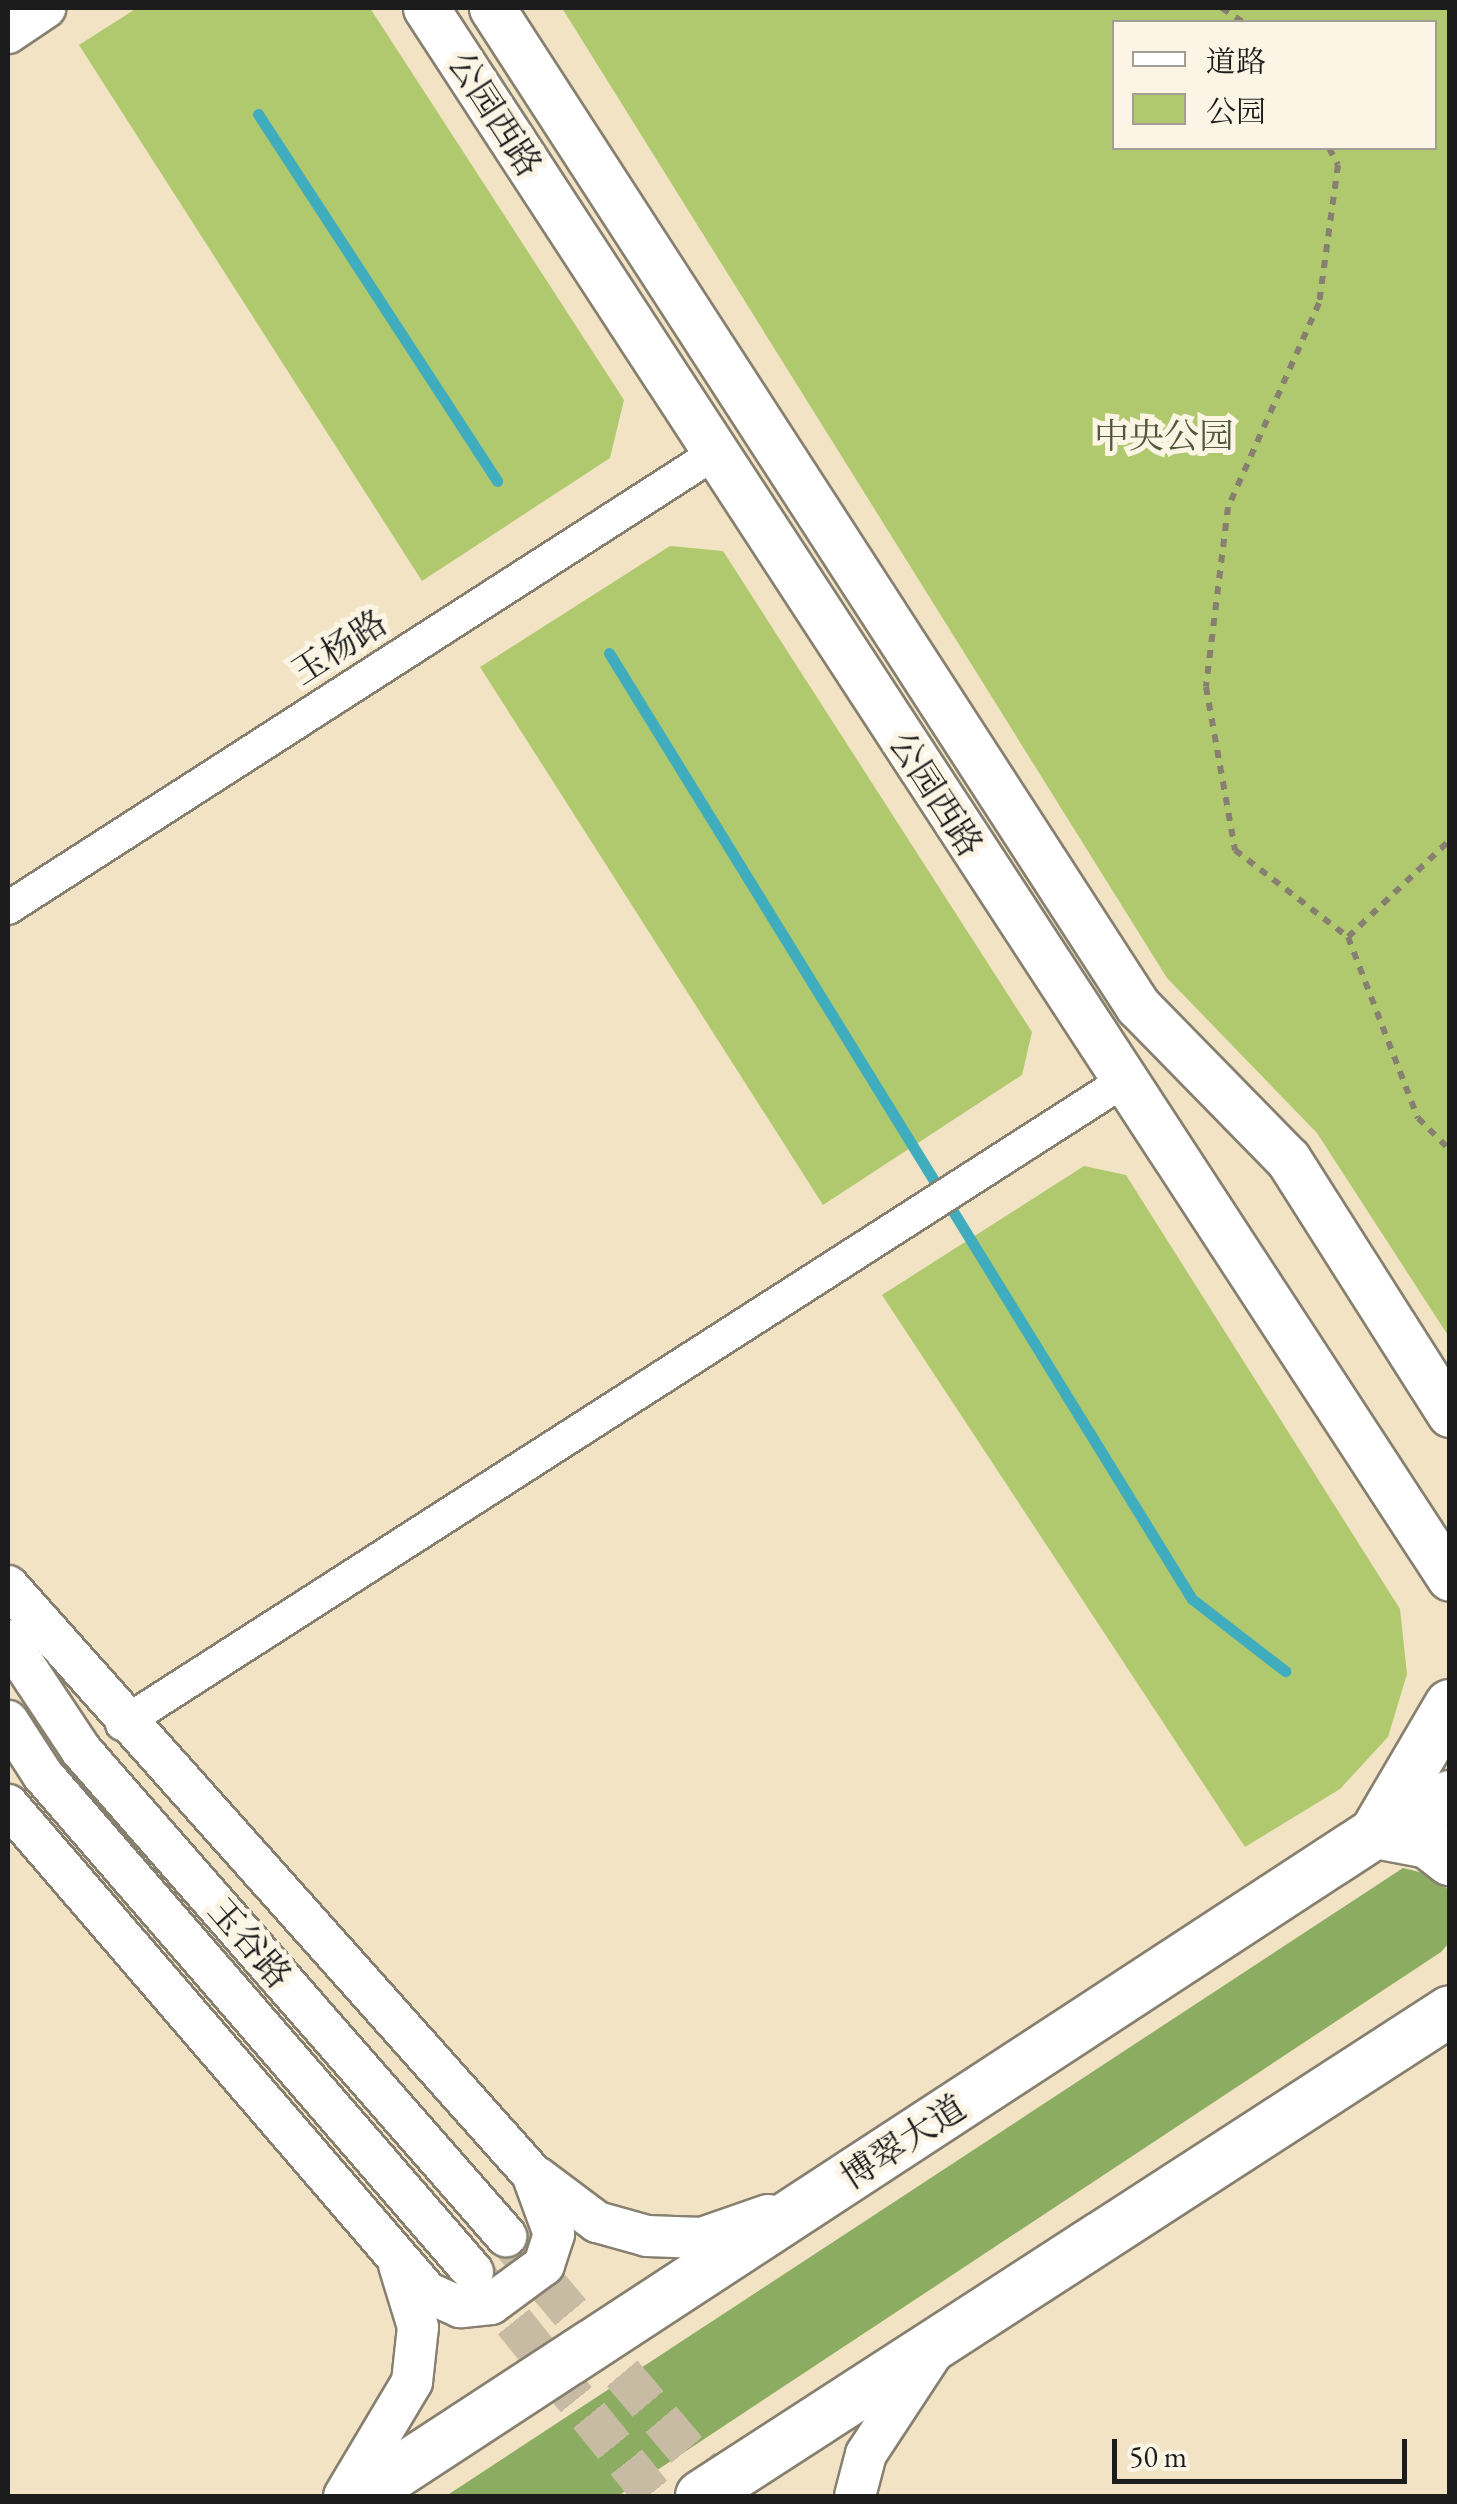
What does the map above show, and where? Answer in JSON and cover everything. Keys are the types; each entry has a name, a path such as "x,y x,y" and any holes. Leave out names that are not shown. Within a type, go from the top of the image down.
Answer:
{"main road":[{"name":"公园西路","path":"426,8 1122,1082 1450,1578"},
{"name":"公园西路","path":"492,8 1138,1006 1288,1159 1450,1414"},
{"path":"1450,1705 1375,1833 1428,1843 1450,1860"},
{"name":"博翠大道","path":"361,2496 1375,1833 1450,1796"},
{"path":"702,2496 934,2350 1450,2012"}],"street":[{"path":"8,32 46,8"},
{"name":"玉杨路","path":"8,908 715,454"},
{"path":"122,1724 1122,1082"},
{"path":"8,1586 122,1724 532,2174 598,2222 647,2236 702,2238 815,2200"},
{"name":"玉谷路","path":"8,1640 81,1750 506,2236"},
{"name":"玉谷路","path":"8,1721 43,1775 473,2272"},
{"path":"8,1805 428,2293 460,2307 520,2289 544,2265 554,2234 532,2174"},
{"path":"344,2496 412,2382 418,2327 398,2261"},
{"path":"856,2496 866,2454 934,2350"}],"path":[{"path":"1330,150 1338,165 1319,304 1228,507 1206,687 1235,850 1348,937 1418,1118 1450,1150"},
{"path":"1348,937 1450,840"}],"green space":[{"path":"137,8 370,8 624,400 610,458 422,581 79,45"},
{"name":"中央公园","path":"562,8 1449,8 1449,1337 1317,1133 1167,978"},
{"path":"670,546 723,551 1032,1032 1022,1075 823,1205 480,667"},
{"path":"1084,1166 1126,1175 1400,1609 1407,1674 1388,1737 1340,1789 1245,1847 882,1295"},
{"path":"1403,1868 1436,1876 1449,1891 1449,1943 1441,1952 618,2496 446,2496"}],"waterway":[{"path":"258,114 497,481"},
{"path":"609,653 1192,1599 1285,1671"}],"tunnel":[{"path":"506,2236 726,2496"},
{"path":"476,2275 654,2496"}]}
